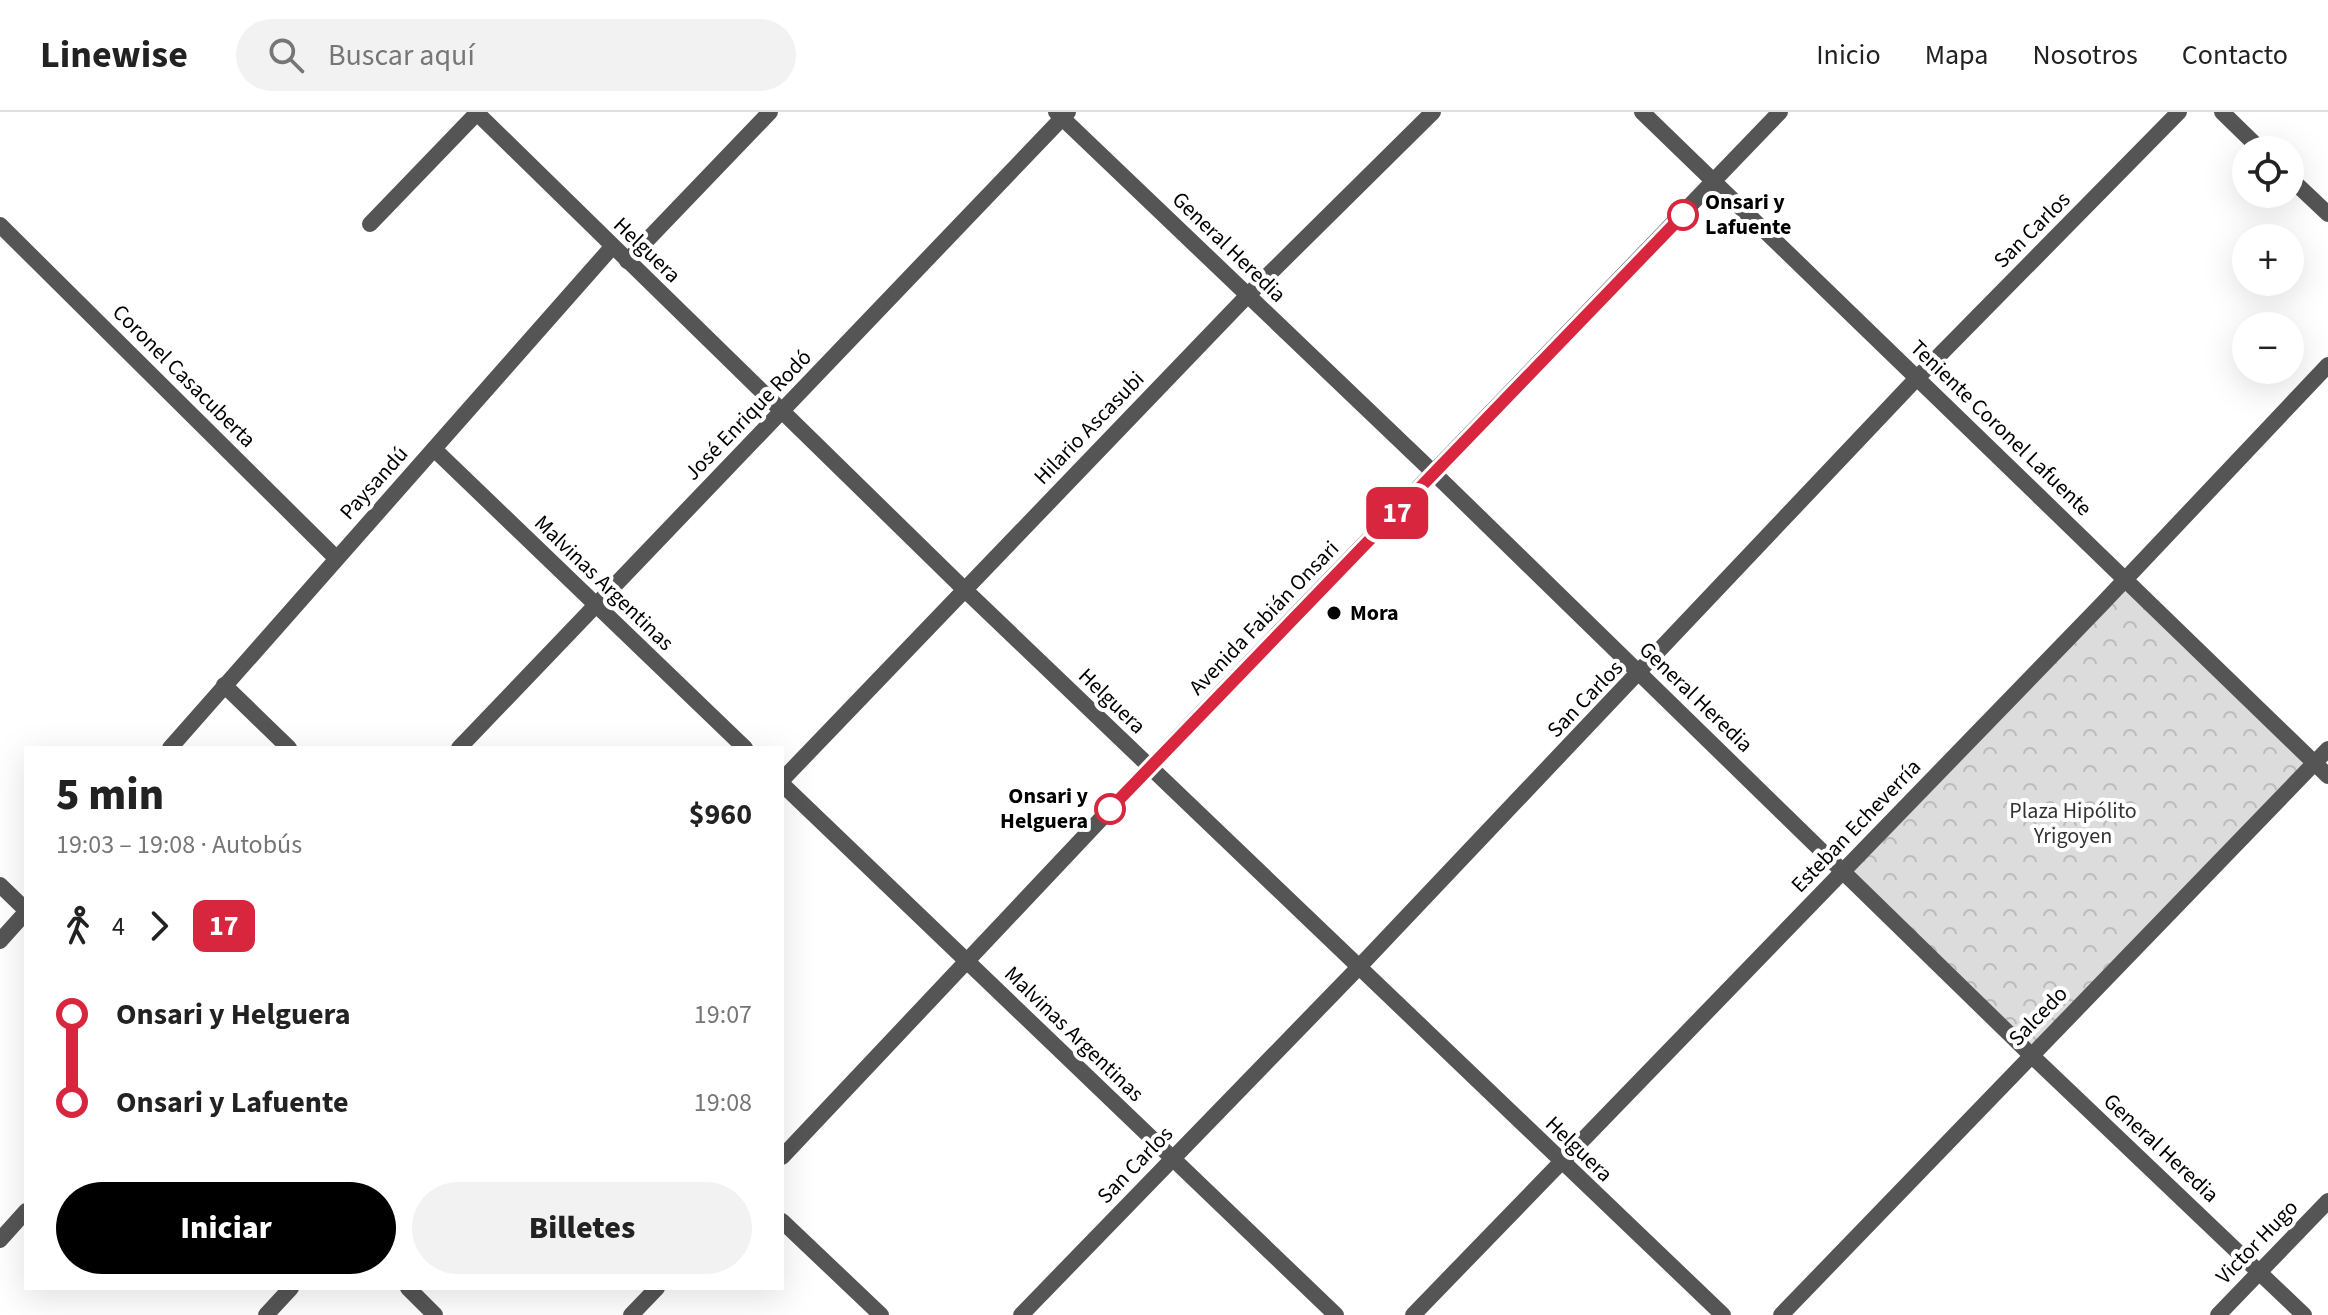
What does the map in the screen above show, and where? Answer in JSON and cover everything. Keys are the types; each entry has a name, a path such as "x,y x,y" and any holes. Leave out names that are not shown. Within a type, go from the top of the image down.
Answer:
{"street":[{"path":"370,224 477,112"},
{"name":"Helguera","path":"477,112 964,589 1723,1315"},
{"path":"627,261 770,112"},
{"name":"Hilario Ascasubi","path":"784,780 1248,295 1433,112"},
{"name":"Teniente Coronel Lafuente","path":"1642,112 2328,776"},
{"name":"Avenida Fabián Onsari","path":"784,1155 968,964 1150,768 1780,112"},
{"name":"San Carlos","path":"1021,1315 1358,968 1917,378 2179,112"},
{"path":"2222,112 2247,136"},
{"name":"General Heredia","path":"1062,114 1844,870 2031,1055 2304,1315"},
{"name":"José Enrique Rodó","path":"461,746 594,604 783,412 1062,114"},
{"path":"2304,191 2328,214"},
{"name":"Coronel Casacuberta","path":"0,225 336,558"},
{"name":"Paysandú","path":"172,746 612,247"},
{"name":"Esteban Echeverría","path":"1413,1315 1562,1164 2328,365"},
{"name":"Malvinas Argentinas","path":"434,449 743,746"},
{"path":"224,685 287,746"},
{"name":"Salcedo","path":"1781,1315 2328,749"},
{"name":"Malvinas Argentinas","path":"784,784 1336,1315"},
{"path":"0,885 24,909"},
{"path":"0,941 24,913"},
{"name":"Victor Hugo","path":"2218,1315 2328,1201"},
{"path":"0,1240 24,1213"},
{"path":"784,1223 881,1315"},
{"path":"266,1315 289,1290"},
{"path":"410,1290 435,1315"},
{"path":"631,1315 655,1290"}],"green space":[{"name":"Plaza Hipólito Yrigoyen","path":"2124,579 2314,763 2031,1055 1844,870"}],"bus line":[{"name":"17","path":"1110,809 1683,215"}],"place":[{"name":"Onsari y Lafuente","path":"1683,215"},
{"name":"Mora","path":"1334,613"},
{"name":"Onsari y Helguera","path":"1110,809"}]}
